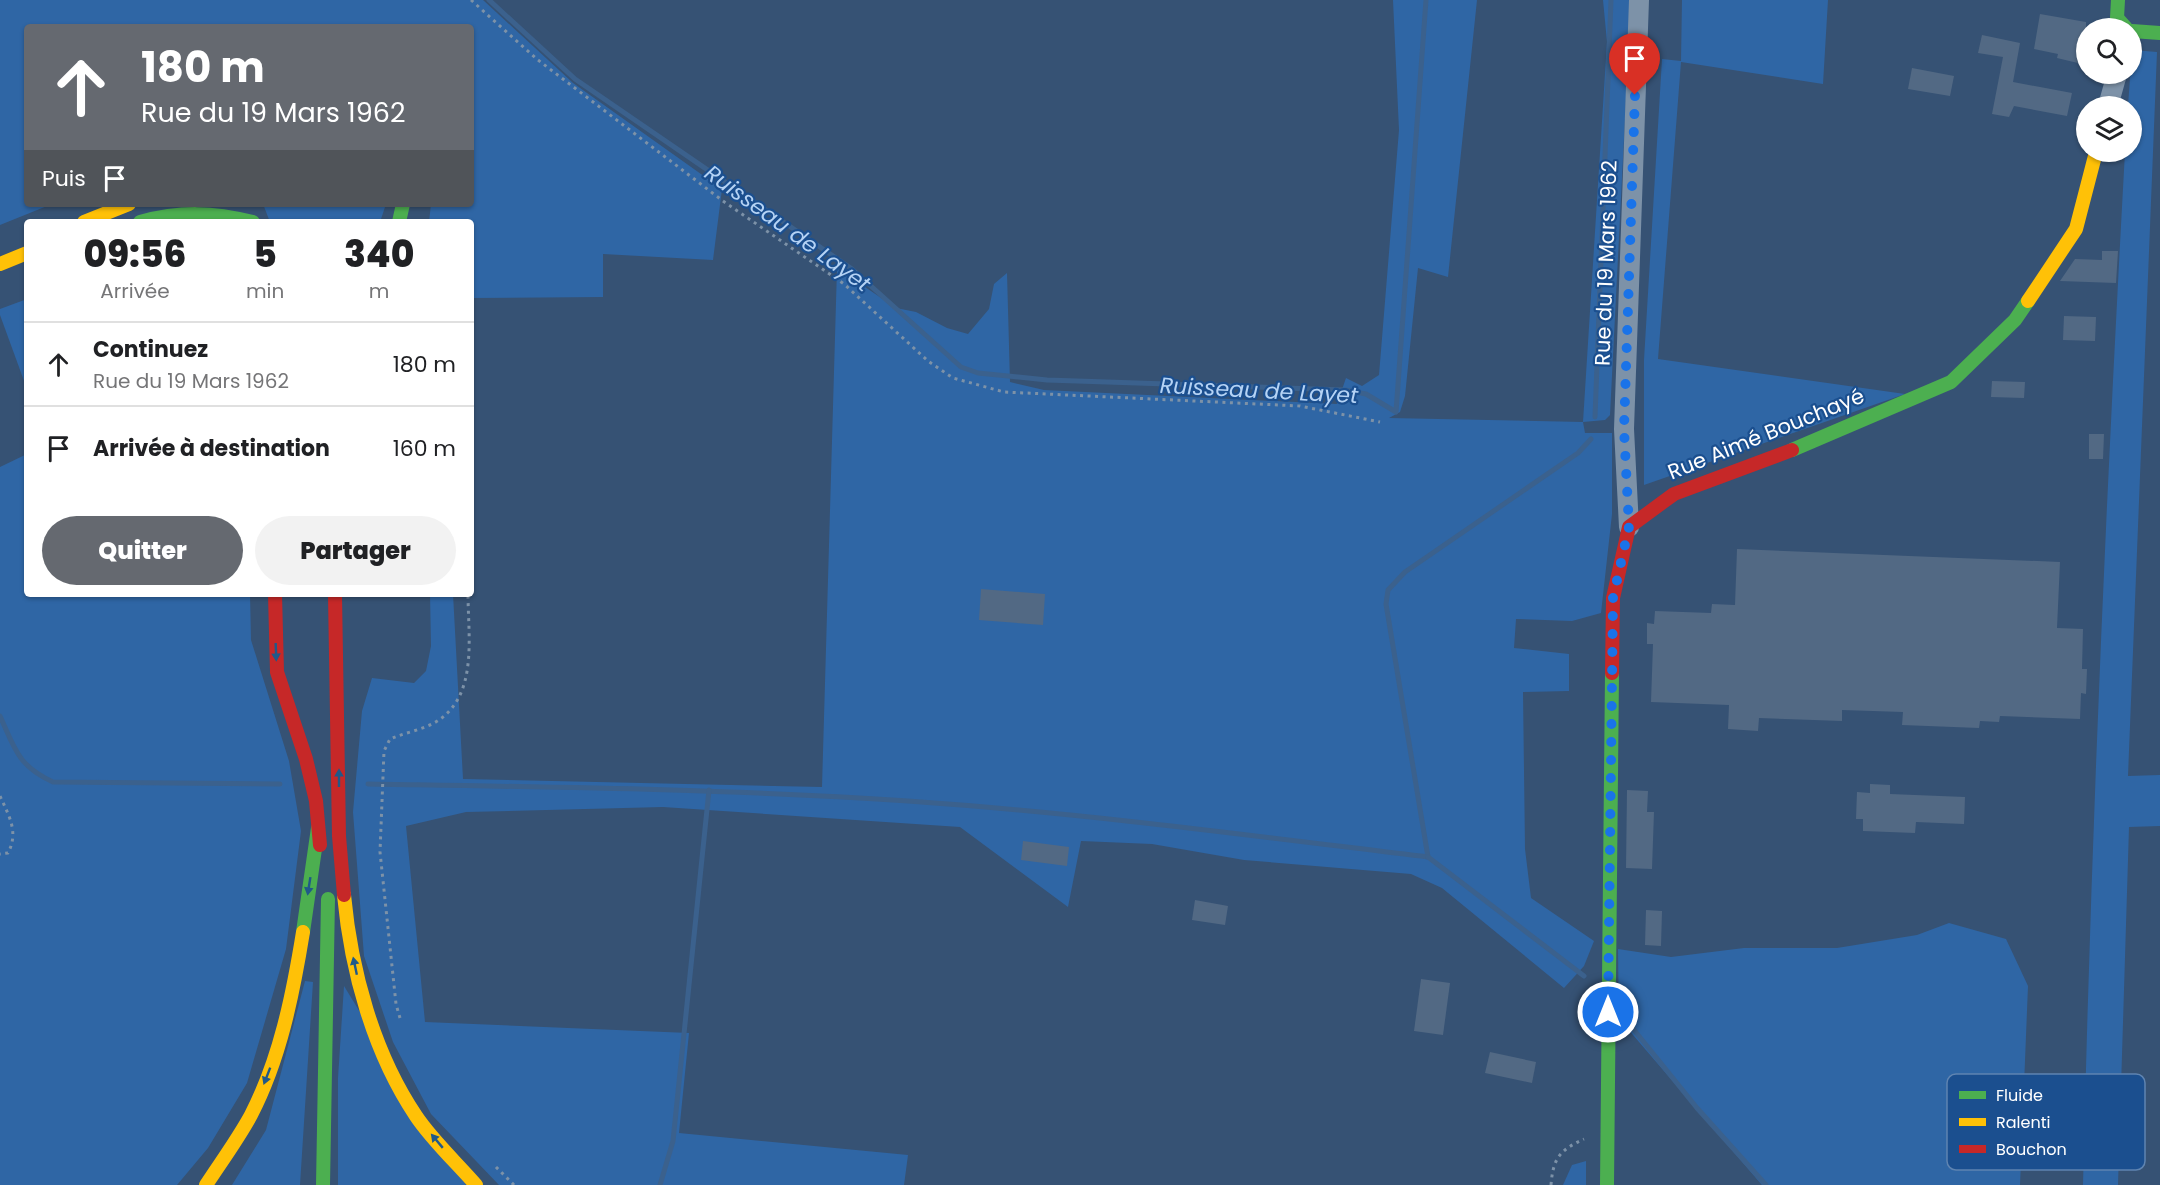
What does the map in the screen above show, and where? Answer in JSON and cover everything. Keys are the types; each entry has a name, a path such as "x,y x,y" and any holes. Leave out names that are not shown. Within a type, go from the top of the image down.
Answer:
{"main road":[{"path":"2117,18 2118,0"},
{"path":"2142,32 2160,33"},
{"name":"Rue Aimé Bouchayé","path":"1629,527 1674,494 1825,438 1951,382 2015,320 2076,229 2093,162"},
{"path":"92,219 122,207"},
{"path":"150,219 167,214 202,211 240,219"},
{"path":"0,264 24,254"},
{"path":"1607,1185 1613,598 1629,527"},
{"path":"274,597 277,672 306,759 316,801 328,896 323,1185"},
{"path":"335,597 339,836 346,925 358,979 382,1050 416,1116 476,1185"},
{"path":"206,1185 253,1111 269,1071 294,985 318,828"},
{"path":"328,896 339,836"}],"street":[{"name":"Rue du 19 Mars 1962","path":"1629,527 1624,429 1638,0"}],"path":[{"path":"471,0 547,68 723,201 844,284 928,362 953,378 1004,392 1300,406 1380,422"},
{"path":"402,1025 396,1004 380,852 384,751 390,739 432,724 443,717 462,693 469,661 468,597"},
{"path":"0,796 13,825 14,842 8,853 0,854"},
{"path":"1551,1185 1555,1160 1571,1145 1608,1130"},
{"path":"492,1163 514,1185"}],"shaded area":[{"path":"0,0 483,0 573,83 722,189 713,260 603,254 603,297 474,298 474,219 429,219 431,207 474,207 474,24 24,24 24,207 45,207 0,225"},
{"path":"1393,0 1477,0 1448,277 1418,268 1405,396 1400,412 1389,418 1583,422 1585,433 1612,433 1612,514 1601,613 1572,621 1516,619 1514,648 1569,654 1569,691 1523,692 1525,849 1531,898 1594,941 1584,966 1564,988 1442,888 1411,874 1244,860 1152,844 1081,841 1068,907 960,827 663,807 466,812 406,826 425,1022 689,1033 679,1133 908,1155 904,1185 499,1185 431,1114 393,1042 364,956 353,812 362,711 372,678 414,683 426,671 431,646 430,597 453,597 463,779 822,787 837,268 896,308 916,312 947,328 968,334 989,309 994,284 1007,273 1010,382 1044,390 1337,404 1346,378 1362,386 1379,375 1399,130"},
{"path":"1603,0 1631,0 1610,415 1605,420 1583,422 1607,42"},
{"path":"1682,0 1828,0 1823,84 1681,62 1658,359 1905,394 1644,485 1644,360 1662,59 1681,61"},
{"path":"2142,51 2157,52 2128,776 2160,775 2160,826 2129,827 2121,1074 2086,1074 2100,668 2124,162 2142,162 2142,96 2129,96 2130,84 2142,84"},
{"path":"264,207 385,207 381,219 269,219"},
{"path":"24,300 24,381 0,315 0,309"},
{"path":"24,455 24,597 250,597 251,640 289,761 301,831 286,949 247,1083 208,1148 177,1185 0,1185 0,467"},
{"path":"1949,923 2006,939 2028,986 2024,1074 1947,1074 1947,1170 2021,1170 2020,1185 1762,1185 1627,1028 1619,1037 1618,949 1671,957 1744,948 1837,948 1917,935"},
{"path":"305,981 313,982 300,1185 232,1185 266,1130"},
{"path":"344,986 466,1185 338,1185 338,1078"},
{"path":"1586,1161 1586,1185 1563,1185 1572,1165"},
{"path":"2083,1170 2118,1170 2118,1185 2083,1185"}],"building":[{"path":"2040,14 2076,20 2076,63 2057,58 2058,54 2034,49"},
{"path":"1982,35 2020,43 2013,82 2072,93 2067,116 2014,106 2009,117 1992,114 2003,57 1978,53"},
{"path":"1912,68 1954,76 1950,96 1908,89"},
{"path":"2102,251 2118,251 2116,283 2060,281 2075,259 2102,260"},
{"path":"2064,316 2096,317 2095,341 2063,340"},
{"path":"1992,381 2025,382 2024,398 1991,397"},
{"path":"2089,434 2104,434 2103,459 2089,459"},
{"path":"1737,549 2060,562 2057,628 2083,629 2082,669 2087,669 2086,694 2081,693 2080,719 2000,716 1999,722 1980,721 1979,728 1902,725 1903,712 1842,710 1842,721 1759,718 1758,731 1728,729 1729,705 1651,702 1653,644 1647,644 1647,623 1654,624 1655,611 1711,613 1712,604 1735,605"},
{"path":"981,589 1045,594 1043,625 979,620"},
{"path":"1870,784 1890,785 1890,794 1965,797 1964,824 1916,822 1915,833 1863,831 1863,819 1856,819 1857,792 1870,793"},
{"path":"1627,790 1648,791 1647,812 1654,812 1652,869 1626,868"},
{"path":"1023,841 1069,847 1067,866 1021,860"},
{"path":"1195,900 1228,906 1225,925 1192,920"},
{"path":"1646,910 1662,911 1661,946 1645,945"},
{"path":"1421,979 1450,983 1443,1035 1414,1031"},
{"path":"1490,1052 1536,1062 1532,1083 1485,1073"}],"waterway":[{"name":"Ruisseau de Layet","path":"489,0 575,79 852,269 961,367 978,373 1047,380 1345,390 1366,394 1396,412 1426,0"},
{"path":"1595,417 1611,0"},
{"path":"1428,857 1386,604 1388,590 1405,572 1578,453 1591,439"},
{"path":"0,716 14,747 25,763 32,770 53,782 280,784"},
{"path":"368,784 706,791 908,801 1103,818 1428,857"},
{"path":"660,1185 673,1141 709,790"},
{"name":"Ruisseau de Layet","path":"1428,857 1584,976"},
{"name":"Ruisseau de Layet","path":"1630,1025 1697,1108 1766,1185"}],"traffic: fast":[{"path":"2117,18 2118,0"},
{"path":"2142,32 2160,33"},
{"path":"400,219 402,207"},
{"path":"151,219 196,214 238,219"},
{"path":"1792,450 1951,382 2015,320 2028,301"},
{"path":"1607,1185 1612,673"},
{"path":"303,932 318,828"},
{"path":"323,1185 328,899"}],"traffic: slow":[{"path":"2028,301 2076,229 2093,162"},
{"path":"92,219 122,207"},
{"path":"0,264 24,254"},
{"path":"344,895 352,952 366,1010 388,1065 422,1125 476,1185"},
{"path":"206,1185 251,1115 270,1072 290,1002 303,932"}],"traffic: jam":[{"path":"1612,673 1613,598 1629,527 1674,494 1792,450"},
{"path":"275,597 277,672 306,759 316,801 320,845"},
{"path":"335,597 339,836 344,895"}],"route":[{"path":"1608,1012 1613,598 1629,527 1624,429 1635,95"}]}
